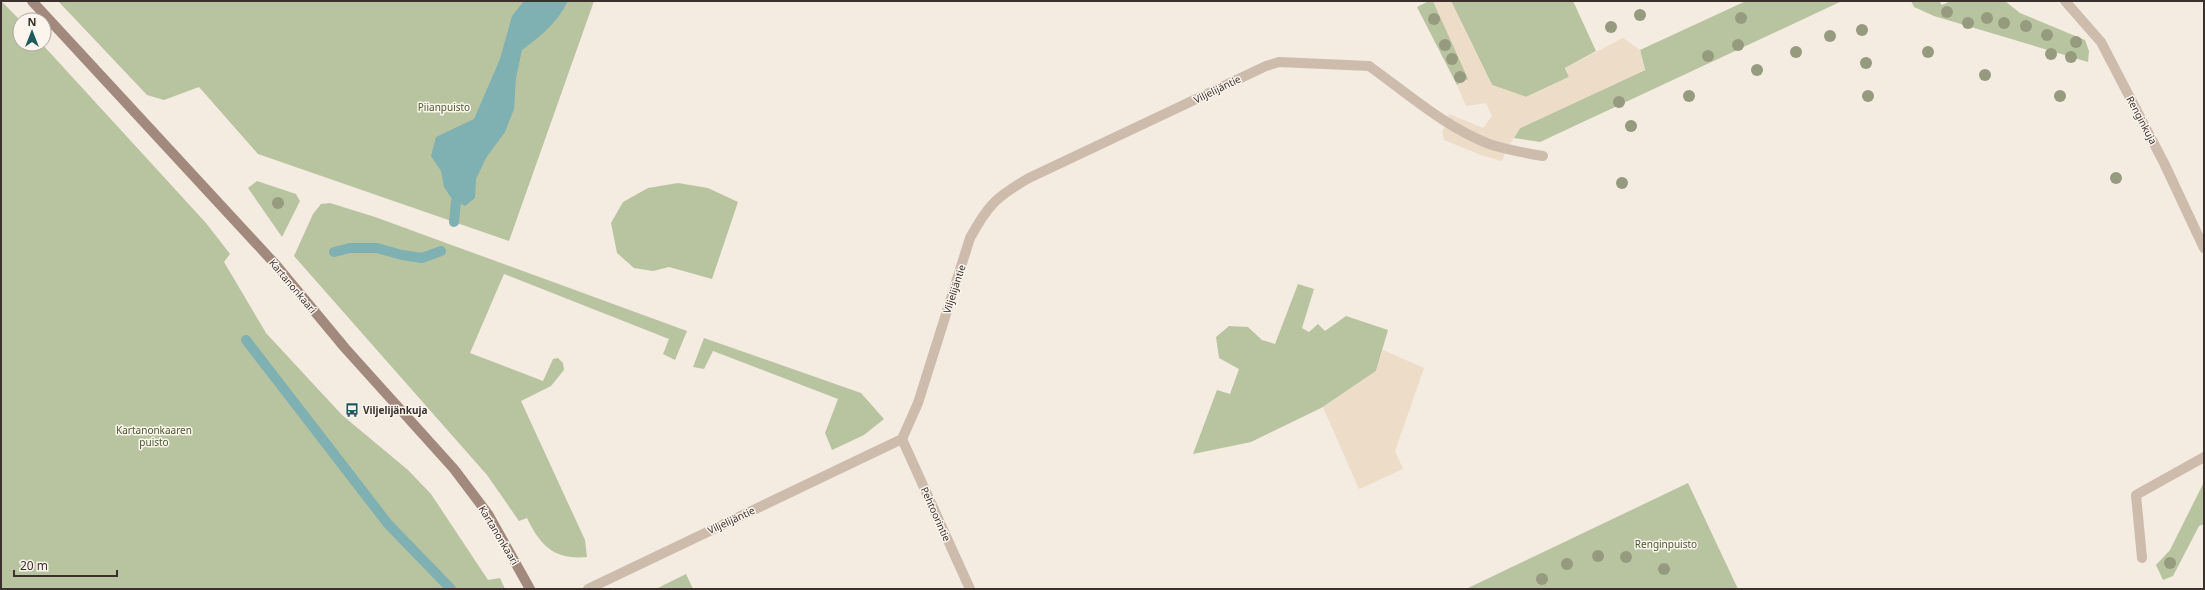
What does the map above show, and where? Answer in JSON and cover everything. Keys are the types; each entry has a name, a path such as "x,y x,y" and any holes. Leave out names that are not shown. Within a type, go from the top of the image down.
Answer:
{"street":[{"name":"Kartanonkaari","path":"32,1 276,265 345,348 454,468 488,514 530,589"},
{"name":"Renginkuja","path":"2065,1 2101,42 2164,163 2204,248"},
{"name":"Viljelijäntie","path":"588,589 902,439 918,403 970,238 983,215 998,196 1029,178 1266,66 1279,62 1369,66 1447,123 1506,150 1543,156"},
{"name":"Pehtoorintie","path":"902,439 970,589"},
{"path":"2142,558 2136,495 2204,457"}],"green space":[{"name":"Kartanonkaaren puisto","path":"1,1 12,12 12,52 49,52 206,223 230,254 224,262 266,333 342,415 408,470 431,494 488,580 500,578 505,589 1,589"},
{"name":"Piianpuisto","path":"58,1 594,1 509,241 258,154 199,87 164,100 147,95"},
{"path":"1429,1 1433,1 1469,79 1457,85 1417,7"},
{"path":"1451,1 1573,1 1596,51 1565,68 1569,77 1526,97 1492,85"},
{"path":"1746,1 1842,1 1540,142 1514,138 1520,128 1645,70 1640,50"},
{"path":"1911,1 1939,1 1942,5 1951,1 2005,1 2020,13 2085,40 2089,51 2088,62 1934,16 1914,7"},
{"path":"257,181 296,194 300,201 282,237 248,188"},
{"path":"678,183 708,188 738,202 712,279 669,267 653,271 634,268 617,253 611,223 623,202 648,188"},
{"path":"330,203 375,217 687,331 675,360 663,354 669,339 504,274 470,353 543,381 553,359 558,358 563,363 564,370 551,386 521,401 585,540 587,557 566,556 550,550 538,537 527,518 519,521 487,475 294,256 313,214 321,204"},
{"path":"1298,284 1314,289 1302,328 1309,332 1318,324 1325,331 1346,316 1388,330 1376,371 1323,407 1251,442 1193,454 1217,390 1230,394 1239,369 1219,358 1216,337 1229,326 1248,327 1262,340 1275,344"},
{"path":"704,338 861,393 884,419 864,435 832,450 825,433 838,399 713,351 704,369 693,367"},
{"path":"2204,482 2204,524 2199,526 2173,576 2163,580 2156,565 2170,550"},
{"name":"Renginpuisto","path":"1688,483 1738,589 1466,589"},
{"path":"686,574 693,589 656,589"}],"shaded area":[{"path":"1433,1 1451,1 1492,85 1526,97 1569,77 1565,68 1623,38 1640,50 1645,70 1520,128 1506,150 1502,161 1481,155 1444,140 1442,132 1447,123 1449,114 1483,128 1492,116 1486,103 1466,106 1457,85 1468,79"},
{"path":"1383,350 1424,368 1395,451 1403,469 1359,489 1323,407 1376,371"}],"water":[{"path":"524,1 568,1 554,22 536,40 522,50 516,78 514,109 505,132 486,158 476,179 475,198 465,206 452,199 444,187 441,171 431,156 436,137 474,119 500,59 512,16"}],"waterway":[{"path":"454,222 456,201"},
{"path":"334,252 350,248 377,248 402,255 422,258 441,251"},
{"path":"246,340 388,524 451,589"}],"place":[{"name":"Viljelijänkuja","path":"352,410"}]}
